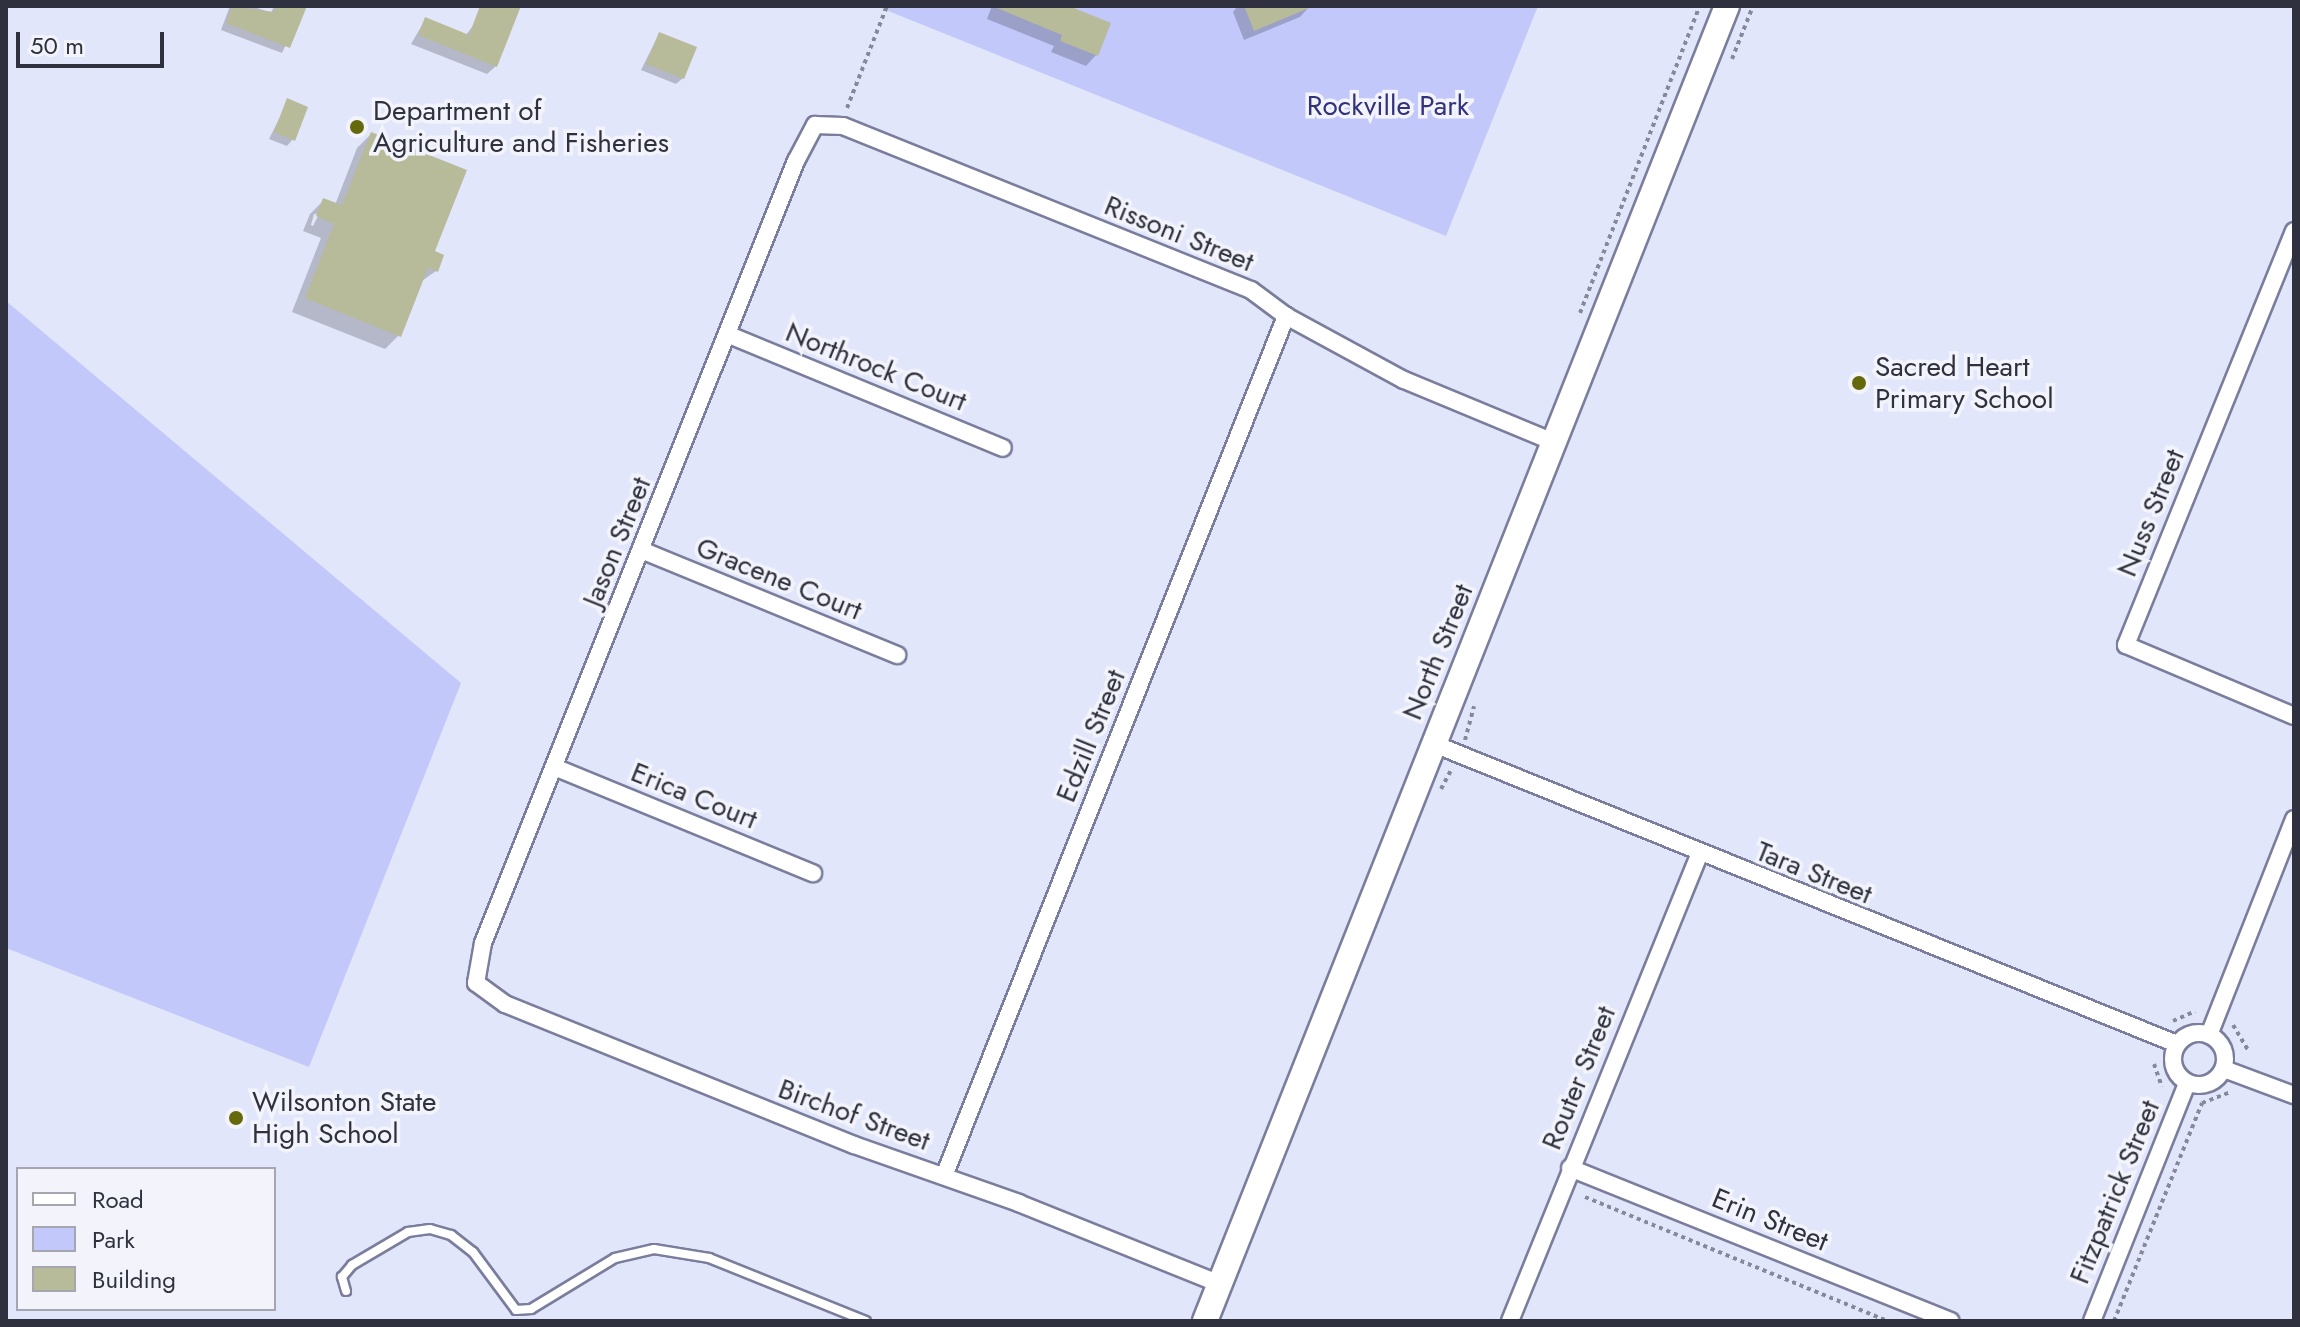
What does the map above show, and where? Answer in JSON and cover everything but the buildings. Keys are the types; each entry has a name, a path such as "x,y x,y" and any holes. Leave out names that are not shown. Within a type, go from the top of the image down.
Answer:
{"street":[{"name":"North Street","path":"1205,1321 1727,6"},
{"name":"Rissoni Street","path":"815,125 843,126 1251,290 1286,316 1404,380 1554,442"},
{"name":"Jason Street","path":"476,983 483,943 815,125"},
{"name":"Nuss Street","path":"2294,231 2126,645 2294,716"},
{"name":"Edzill Street","path":"944,1176 1286,316"},
{"name":"Northrock Court","path":"729,335 1003,448"},
{"name":"Gracene Court","path":"641,550 897,655"},
{"name":"Tara Street","path":"1434,744 1699,855 2177,1044"},
{"name":"Erica Court","path":"554,767 813,873"},
{"path":"2209,1035 2294,819"},
{"name":"Router Street","path":"1510,1321 1699,855"},
{"name":"Birchof Street","path":"476,983 505,1004 854,1145 944,1176 1220,1284"},
{"path":"2192,1034 2209,1035 2225,1053 2224,1069 2212,1082 2187,1083 2175,1070 2177,1044 2192,1034"},
{"path":"2224,1069 2294,1095"},
{"name":"Fitzpatrick Street","path":"2092,1321 2187,1083"},
{"name":"Erin Street","path":"1570,1168 1950,1321"}],"lane":[{"path":"346,1291 342,1277 352,1265 408,1232 430,1229 451,1235 473,1252 516,1310 531,1309 599,1266 654,1249 709,1258 866,1321"}],"path":[{"path":"843,126 887,6"},
{"path":"2173,1021 2195,1011"},
{"path":"2154,1064 2162,1087"},
{"path":"2114,1321 2202,1103 2230,1092"},
{"path":"1585,1197 1887,1321"}],"green space":[{"name":"Rockville Park","path":"876,6 1538,6 1446,236"},
{"path":"6,301 461,683 309,1067 6,948"}],"place":[{"name":"Department of Agriculture and Fisheries","path":"357,127"},
{"name":"Sacred Heart Primary School","path":"1859,383"},
{"name":"Wilsonton State High School","path":"236,1118"}]}
